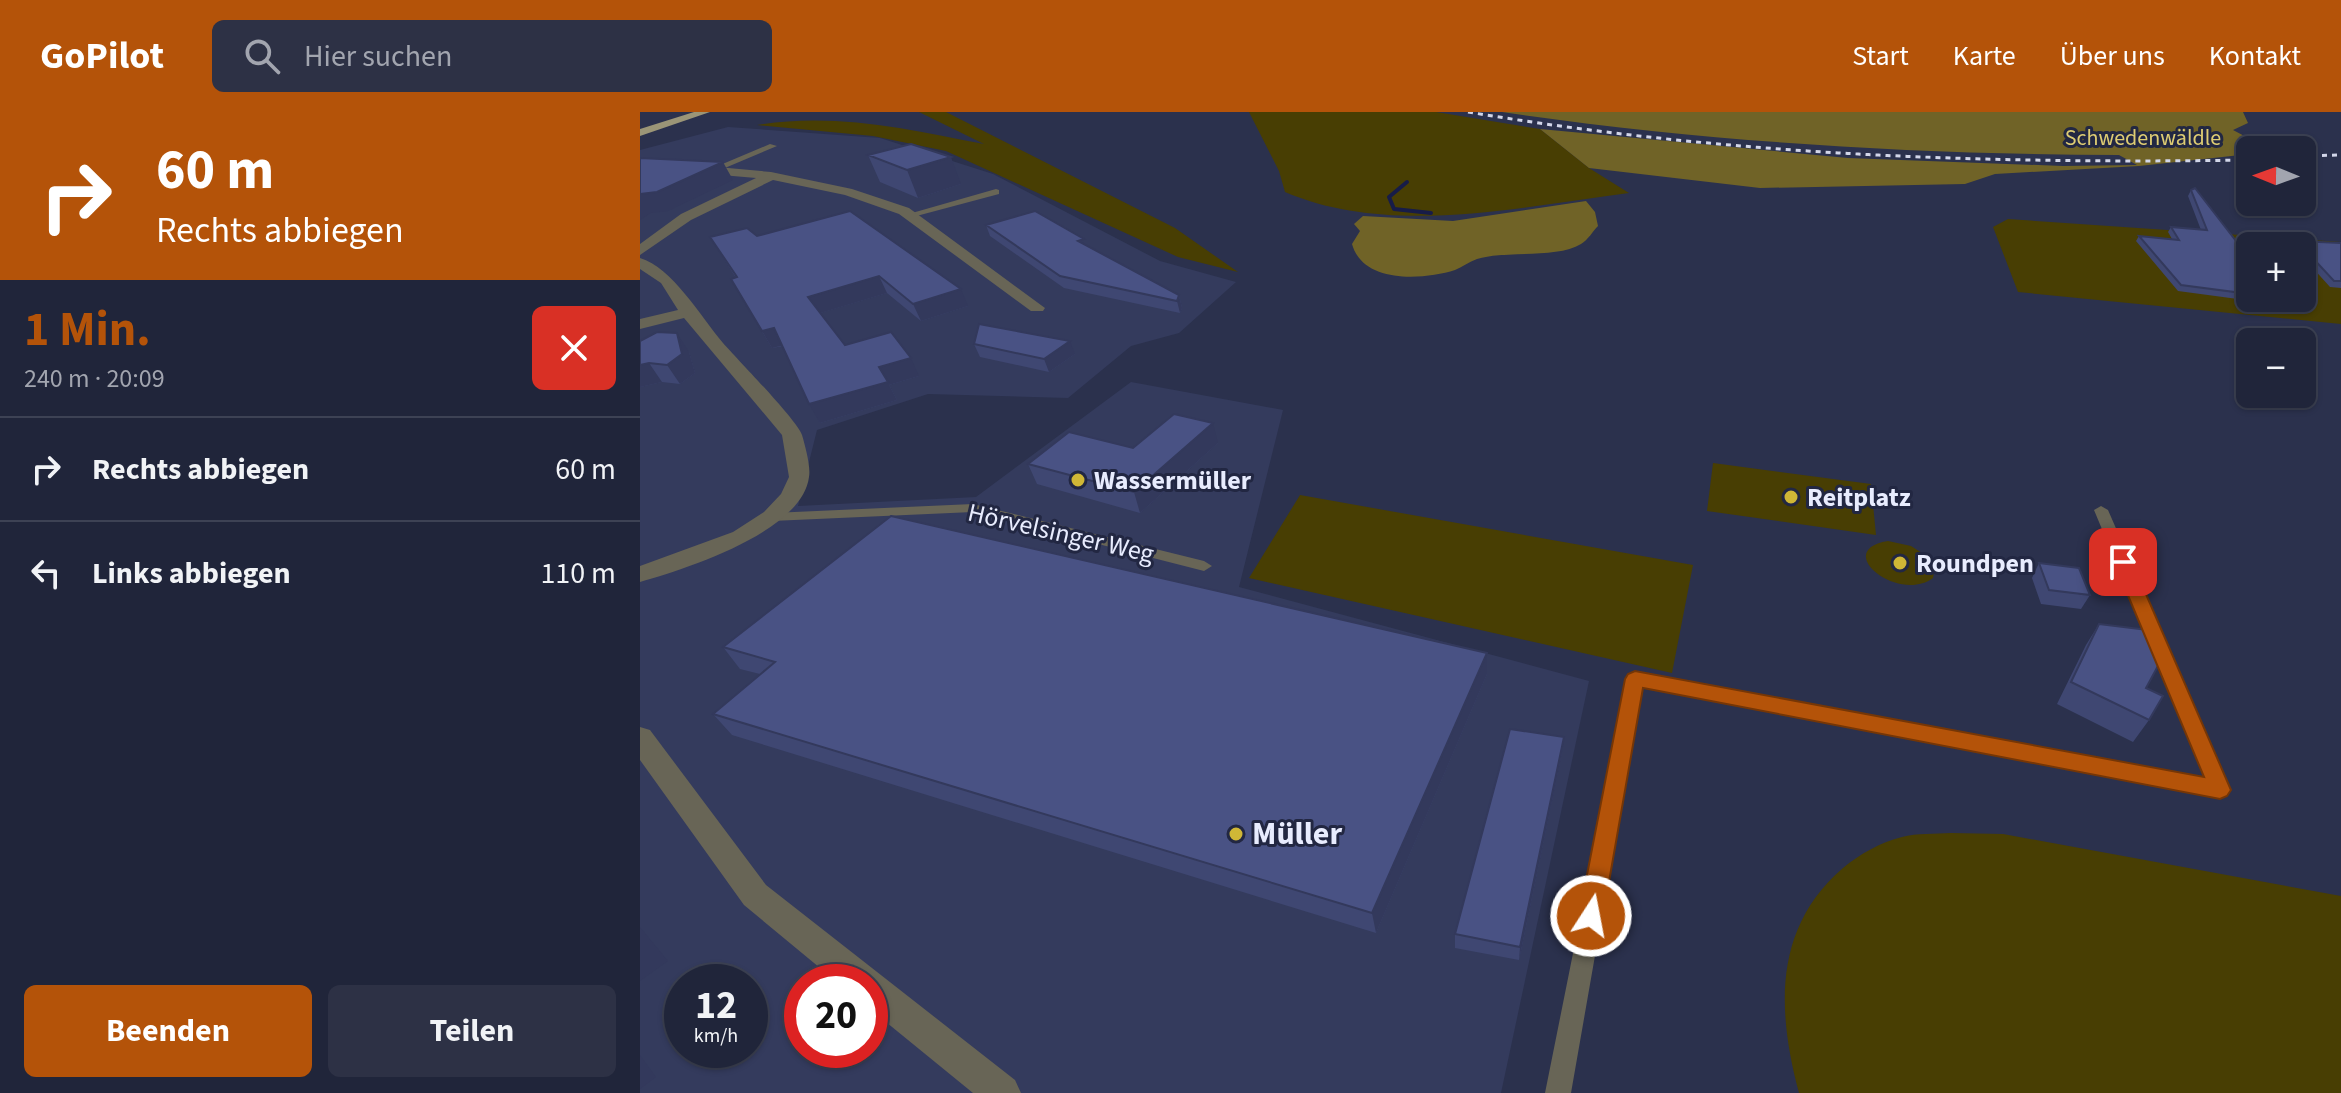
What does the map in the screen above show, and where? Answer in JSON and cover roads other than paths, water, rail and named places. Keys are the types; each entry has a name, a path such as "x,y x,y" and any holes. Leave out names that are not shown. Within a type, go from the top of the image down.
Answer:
{"main road":[{"path":"640,133 705,112"}],"street":[{"path":"640,164 771,176 848,192 909,215 1037,308"},
{"path":"640,251 686,217 771,176"},
{"name":"Hörvelsinger Weg","path":"640,262 667,280 688,312 792,434 799,477 790,496 772,517 741,537 640,574"},
{"path":"640,324 688,312"},
{"path":"640,738 755,895 841,964"},
{"path":"888,1001 1002,1093"}],"lane":[{"path":"710,171 773,146"},
{"path":"909,215 996,192"},
{"name":"Hörvelsinger Weg","path":"772,517 973,508 1204,566"},
{"path":"1558,1093 1635,679 2220,790 2101,510"}],"waterway":[{"path":"1407,182 1389,197 1394,209 1431,213"}],"railway":[{"path":"1468,112 1566,127 1761,148 1955,158 2236,160"},
{"path":"2316,156 2341,155"}],"place":[{"name":"Wassermüller","path":"1078,480"},
{"name":"Reitplatz","path":"1791,497"},
{"name":"Roundpen","path":"1900,563"},
{"name":"Müller","path":"1236,834"}],"park label":[{"name":"Schwedenwäldle","path":"2143,138"}]}
